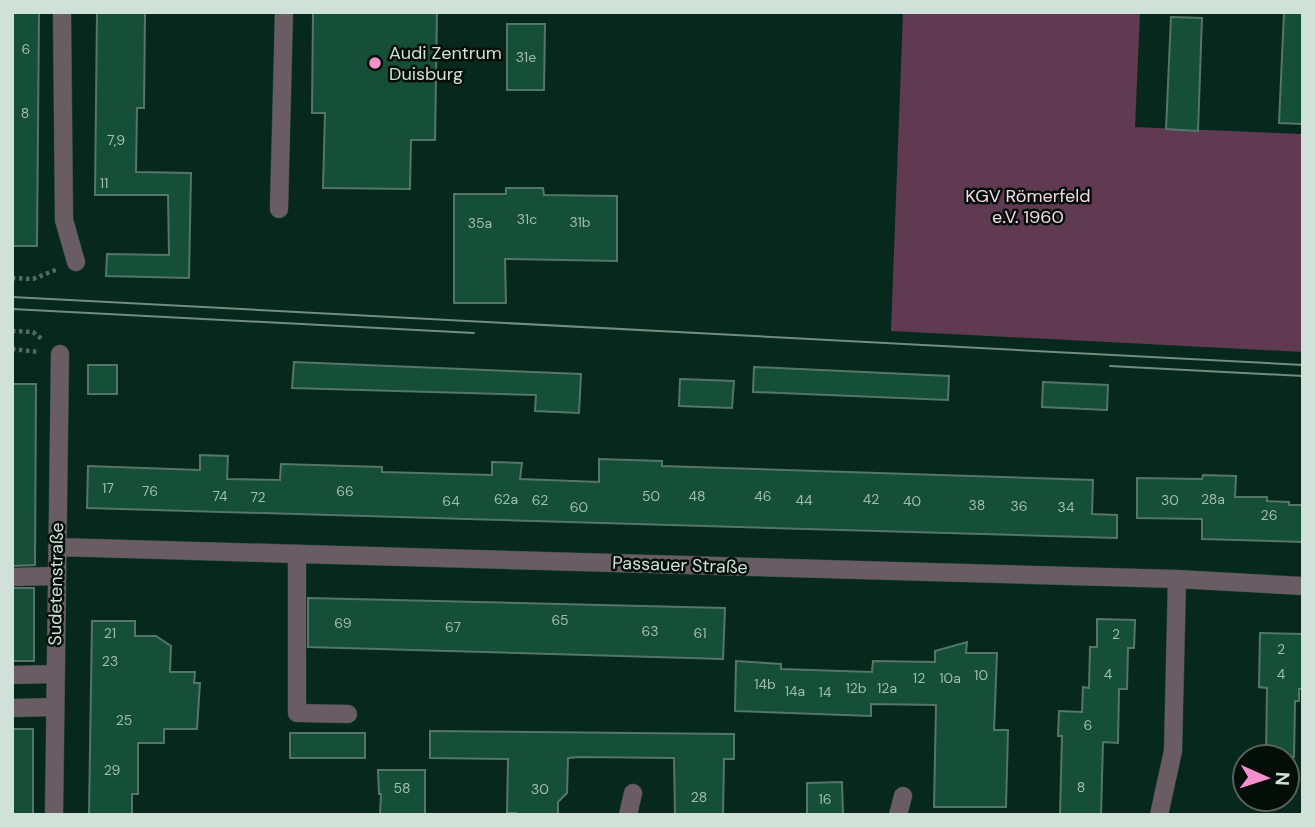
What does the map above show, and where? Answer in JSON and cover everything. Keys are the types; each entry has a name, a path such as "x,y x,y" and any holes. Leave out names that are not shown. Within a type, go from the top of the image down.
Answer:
{"street":[{"path":"62,12 64,220 76,262"},
{"path":"279,209 284,12"},
{"name":"Sudetenstraße","path":"54,815 60,354"},
{"name":"Passauer Straße","path":"57,547 1177,579 1303,586"},
{"path":"297,554 297,713 348,714"},
{"path":"12,577 57,576"},
{"path":"1159,815 1173,751 1177,579"},
{"path":"12,676 55,674"},
{"path":"12,708 55,707"},
{"path":"628,815 633,793"},
{"path":"898,815 903,796"}],"path":[{"path":"12,278 33,279"},
{"path":"12,331 33,332"}],"green space":[{"name":"KGV Römerfeld e.V. 1960","path":"903,12 1140,12 1135,127 1303,134 1303,352 891,331"}],"building":[{"path":"12,12 39,12 37,246 12,246"},
{"path":"97,12 145,12 144,108 137,108 136,172 191,173 189,278 106,276 107,254 169,255 168,195 95,195"},
{"name":"Audi Zentrum Duisburg","path":"313,12 437,12 435,140 411,140 410,189 323,188 325,113 312,113"},
{"path":"1284,12 1303,12 1303,124 1279,123"},
{"path":"1171,17 1202,18 1198,131 1166,129"},
{"path":"507,24 545,24 544,90 507,90"},
{"path":"506,188 543,188 544,195 617,196 617,261 505,259 506,303 454,303 454,194 506,194"},
{"path":"294,362 581,374 579,413 535,411 536,395 292,388"},
{"path":"88,365 117,365 117,394 88,394"},
{"path":"754,367 949,376 948,400 753,392"},
{"path":"680,379 734,381 732,408 679,406"},
{"path":"1043,382 1108,385 1107,410 1042,407"},
{"path":"12,384 36,384 35,565 12,566"},
{"path":"200,455 228,456 227,479 280,480 281,464 382,467 382,472 492,475 492,462 522,463 520,479 599,482 599,459 662,461 662,466 1093,480 1092,514 1117,515 1117,538 87,508 88,466 200,470"},
{"path":"1203,475 1236,476 1235,497 1267,497 1267,501 1303,505 1303,542 1202,539 1202,519 1137,518 1137,478 1202,479"},
{"path":"12,588 34,588 34,661 12,661"},
{"path":"308,598 725,608 723,659 308,647"},
{"path":"1097,619 1135,620 1134,648 1128,648 1127,689 1119,689 1118,743 1103,742 1101,815 1060,815 1062,736 1058,736 1059,711 1082,712 1083,687 1089,688 1090,647 1097,647"},
{"path":"92,621 135,621 135,636 156,636 171,646 170,672 195,672 194,683 200,683 197,729 164,729 164,743 138,743 138,794 132,794 132,815 89,815"},
{"path":"1260,633 1303,634 1303,689 1299,689 1299,701 1295,701 1294,743 1266,743 1267,688 1259,687"},
{"path":"967,642 966,653 997,653 994,730 1008,730 1006,807 934,807 936,705 871,704 871,716 735,711 736,661 781,664 781,669 872,672 873,661 935,662 935,651"},
{"path":"12,729 33,729 33,815 12,815"},
{"path":"430,731 734,734 734,759 724,759 723,815 675,815 674,758 580,757 568,758 567,793 558,802 558,815 516,815 507,813 508,759 430,758"},
{"path":"290,733 365,733 365,758 290,758"},
{"path":"378,770 425,770 425,815 380,815"},
{"path":"842,782 843,815 807,815 807,783"}],"tram line":[{"path":"12,297 1303,365"},
{"path":"12,309 474,333"},
{"path":"1110,366 1303,376"}],"place":[{"name":"Audi Zentrum Duisburg","path":"375,63"}]}
